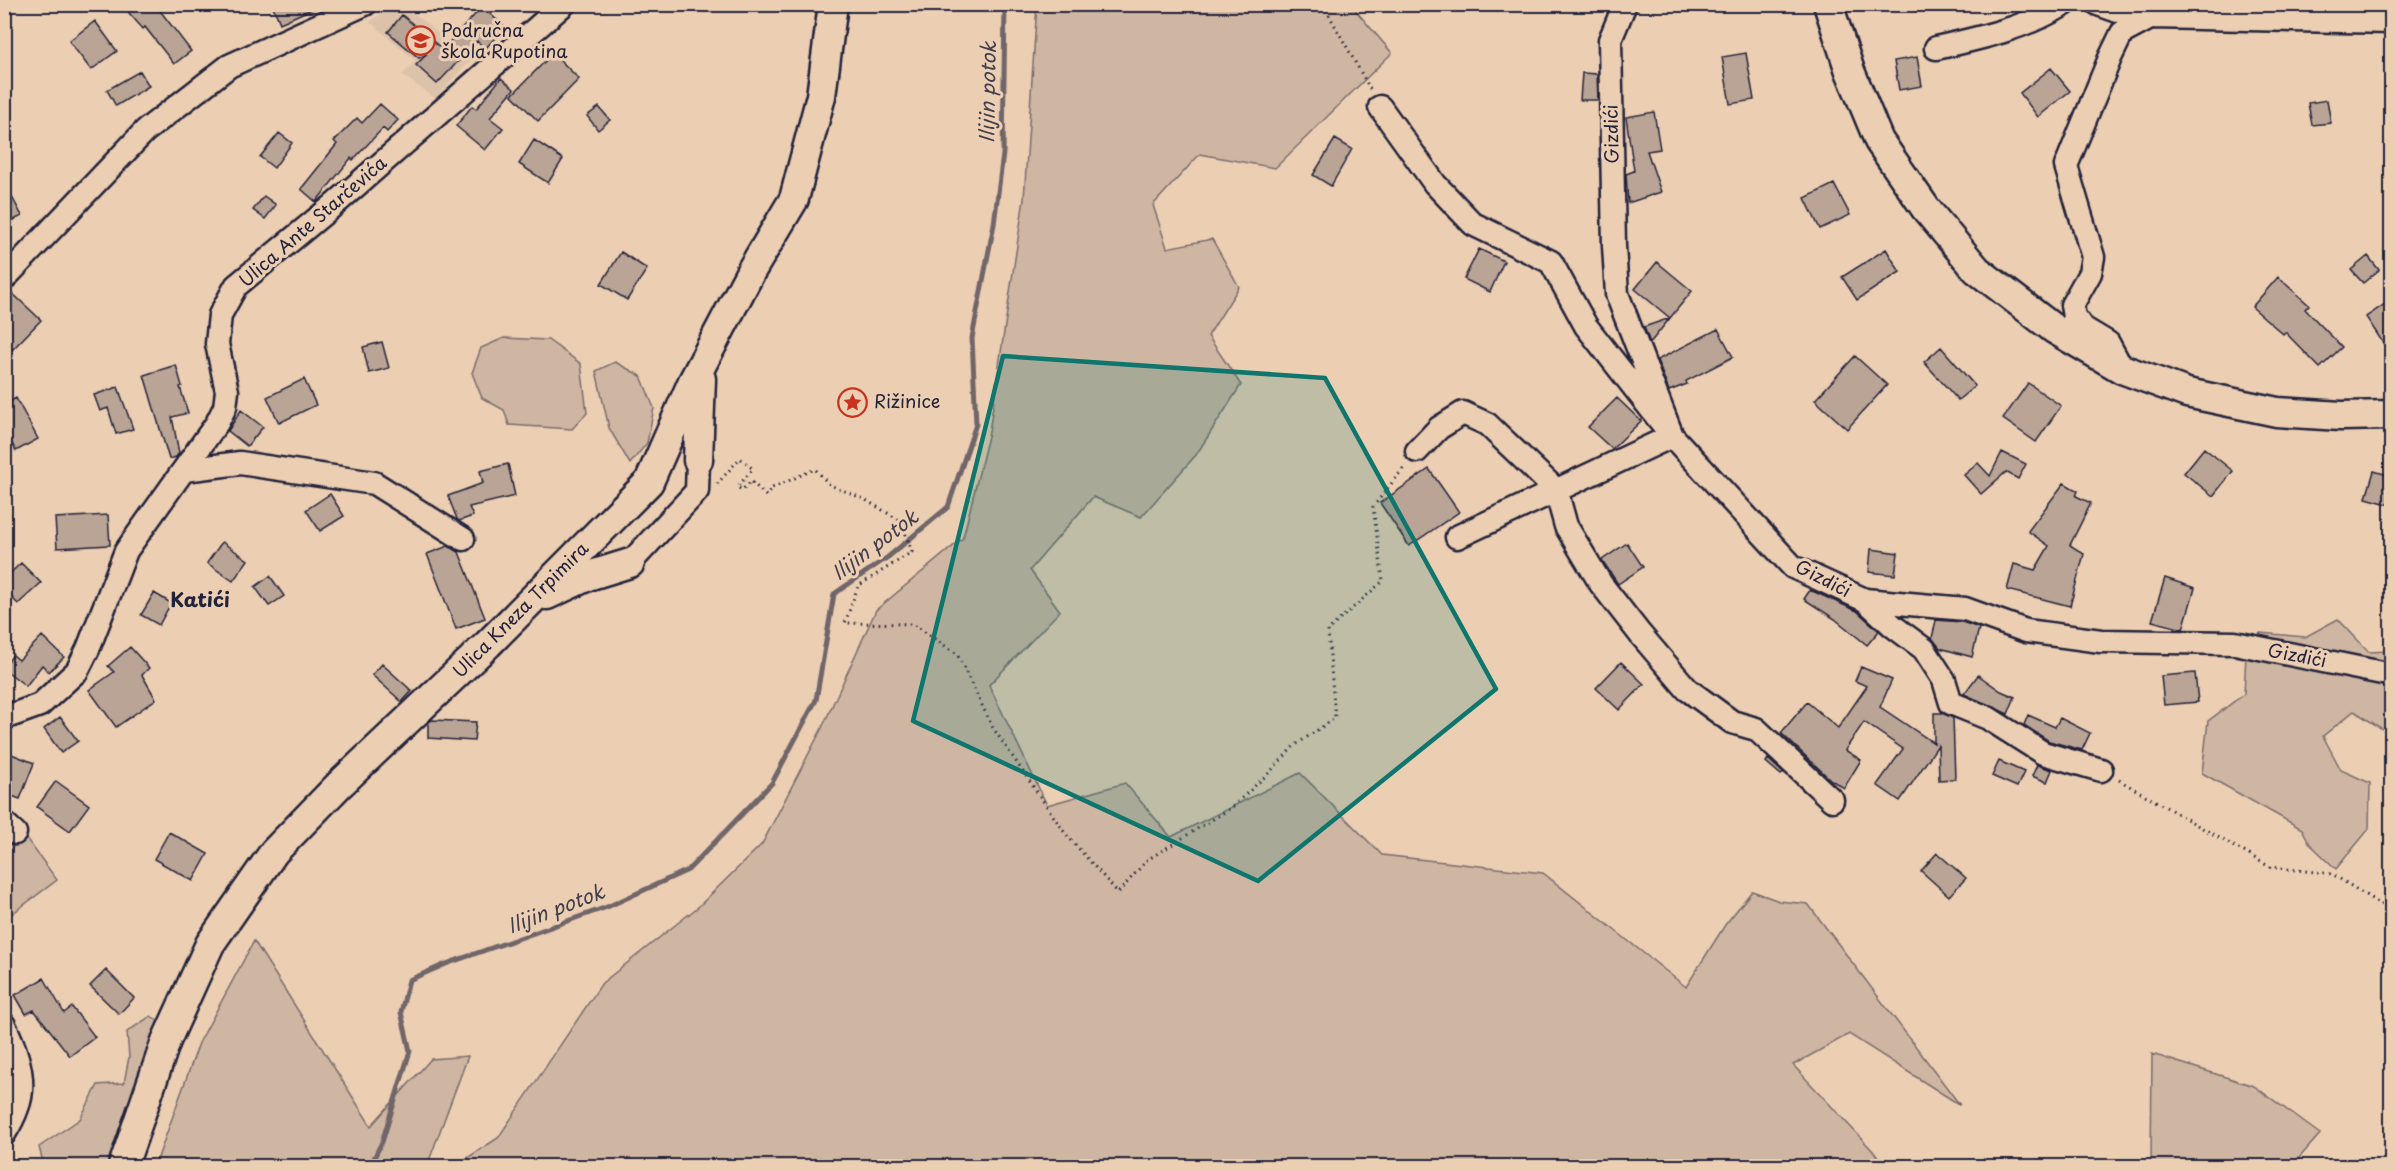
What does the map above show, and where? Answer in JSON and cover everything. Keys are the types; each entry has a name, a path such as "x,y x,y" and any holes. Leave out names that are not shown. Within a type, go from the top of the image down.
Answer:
{"main road":[{"name":"Ulica Kneza Trpimira","path":"123,1167 166,1041 210,944 274,852 339,785 529,603 649,482 702,363 751,272 794,200 821,96 833,4"},
{"path":"1828,4 1850,71 1879,141 1926,210 1977,270 2054,329 2122,369 2187,393 2277,412 2341,416 2391,415"},
{"path":"698,460 702,363"},
{"path":"529,603 588,576 630,563"}],"street":[{"path":"4,279 145,131 229,66 365,4"},
{"name":"Ulica Ante Starčevića","path":"4,718 40,705 77,670 88,650 126,551 218,423 225,407 227,391 217,344 220,315 236,286 564,4"},
{"name":"Gizdići","path":"1625,4 1610,40 1617,294 1672,436 1793,567 1865,600 1965,609 2026,631 2101,641 2235,644 2391,675"},
{"path":"1936,48 1993,36 2045,16 2065,4"},
{"path":"2098,4 2118,11 2391,22"},
{"path":"2122,369 2108,342 2083,328 2074,317 2072,305 2090,273 2093,257 2066,166 2122,33 2149,11"},
{"path":"1380,107 1435,184 1473,224 1551,262 1586,326 1672,436 1457,537"},
{"path":"1417,451 1439,428 1463,413 1487,424 1556,490 1566,526 1601,584 1640,634 1688,689 1732,722 1756,729 1832,800"},
{"path":"630,563 697,491 698,460"},
{"path":"184,470 240,463 374,483 463,539"},
{"path":"1865,600 1893,626 1924,649 1944,680 1952,703 1988,718 2043,753 2101,770"},
{"path":"4,1025 12,1040 13,1074 18,1106 4,1134"}],"path":[{"path":"1323,4 1380,107"},
{"path":"697,491 705,498 740,458 753,469 737,487 742,490 751,481 766,496 772,488 815,469 830,485 864,499 901,521 912,552 858,586 845,622 913,624 957,654 993,728 1065,833 1118,893 1147,860 1231,808 1294,746 1335,717 1328,630 1383,581 1373,507 1417,451"},
{"path":"2101,770 2270,867 2332,874 2383,906 2391,923"}],"highlighted area":[{"path":"1003,356 1325,378 1496,689 1258,881 913,721"}],"shaded area":[{"path":"1037,4 1351,5 1392,53 1275,168 1200,154 1153,205 1167,248 1212,239 1239,287 1208,336 1241,385 1196,455 1141,517 1093,497 1030,570 1060,611 989,685 1047,805 1125,783 1171,837 1300,773 1382,855 1543,873 1686,987 1725,925 1752,891 1779,901 1808,904 1960,1105 1849,1034 1793,1065 1887,1166 455,1166 498,1138 602,983 698,907 762,844 822,728 876,610 963,538 989,432 1024,199"},
{"name":"Područna škola Rupotina","path":"393,5 404,5 471,60 435,98 402,75 416,61 370,22"},
{"path":"504,338 548,340 581,364 587,413 572,429 509,425 504,410 482,398 472,373 481,348"},
{"path":"615,362 641,376 654,408 647,443 630,464 609,428 596,371"},
{"path":"2338,619 2369,652 2391,651 2392,730 2390,734 2354,711 2323,736 2341,770 2370,783 2369,829 2336,869 2310,844 2302,829 2202,773 2208,721 2244,694 2246,654 2260,633 2305,637"},
{"path":"26,838 57,880 5,919 4,853"},
{"path":"254,941 371,1126 431,1059 468,1056 427,1166 155,1166 199,1043"},
{"path":"151,1016 163,1024 114,1154 106,1166 44,1166 39,1147 80,1119 98,1085 124,1083 129,1057 127,1032"},
{"path":"2152,1054 2254,1086 2320,1134 2292,1166 2151,1166"}],"building":[{"path":"138,4 155,4 191,51 174,64 145,27 143,29 129,13"},
{"path":"272,4 323,4 280,23"},
{"path":"482,7 505,27 485,49 477,41 437,84 416,65 427,54 419,58 388,32 402,15 441,48 444,48"},
{"path":"95,21 117,51 91,70 69,41"},
{"path":"553,53 579,79 538,121 512,95"},
{"path":"1746,53 1754,100 1730,104 1722,57"},
{"path":"1917,57 1922,86 1899,90 1894,61"},
{"path":"2051,68 2070,91 2038,117 2020,93"},
{"path":"140,71 149,86 116,106 107,90"},
{"path":"1582,73 1597,74 1598,100 1580,100"},
{"path":"501,78 514,89 490,118 503,128 485,150 456,126 472,106 476,109"},
{"path":"2327,100 2331,123 2312,125 2308,103"},
{"path":"380,104 398,120 387,132 383,128 353,160 351,158 316,202 301,189 337,144 334,141 357,118 362,123"},
{"path":"599,107 610,120 598,130 587,116"},
{"path":"1654,112 1660,149 1647,151 1661,192 1628,203 1626,174 1634,171 1626,117"},
{"path":"279,133 292,143 274,168 260,157"},
{"path":"1335,139 1352,149 1331,186 1313,175"},
{"path":"534,140 563,159 548,183 519,164"},
{"path":"4,182 22,216 4,225"},
{"path":"1834,184 1850,215 1820,229 1805,198"},
{"path":"264,196 276,205 265,219 253,210"},
{"path":"1479,249 1504,261 1490,292 1464,279"},
{"path":"1886,249 1900,272 1857,300 1842,277"},
{"path":"621,252 647,269 627,300 601,284"},
{"path":"2368,256 2379,270 2363,283 2351,270"},
{"path":"1657,262 1692,291 1670,318 1635,289"},
{"path":"2278,277 2309,305 2305,309 2342,347 2320,368 2285,332 2283,334 2252,307"},
{"path":"10,291 41,320 12,350 4,343 4,292"},
{"path":"2391,300 2391,355 2366,317"},
{"path":"1670,318 1650,343 1644,327"},
{"path":"1718,329 1733,357 1686,381 1687,384 1669,391 1657,360"},
{"path":"382,342 389,368 369,373 363,347"},
{"path":"1941,347 1975,386 1958,400 1924,362"},
{"path":"1855,356 1887,385 1847,429 1815,400"},
{"path":"176,365 188,413 172,417 179,453 176,457 169,459 144,375"},
{"path":"304,379 316,405 279,423 267,397"},
{"path":"2028,383 2061,406 2036,442 2003,419"},
{"path":"118,387 133,429 116,434 108,408 100,411 94,395"},
{"path":"16,398 38,439 16,451 4,429 4,405"},
{"path":"1617,398 1641,421 1612,449 1588,427"},
{"path":"241,410 263,427 247,446 228,431"},
{"path":"2204,448 2233,471 2213,496 2184,473"},
{"path":"2002,452 2026,464 2018,479 2006,472 1981,494 1964,475 1978,463 1990,476"},
{"path":"508,464 515,496 469,507 473,516 459,521 448,496 483,483 480,471"},
{"path":"1429,469 1459,512 1409,546 1380,503"},
{"path":"2374,471 2391,476 2391,505 2366,498"},
{"path":"2064,483 2078,491 2076,496 2091,503 2070,545 2084,554 2070,606 2007,590 2014,564 2035,570 2049,546 2028,531"},
{"path":"330,494 344,516 320,531 306,510"},
{"path":"108,515 110,545 57,548 55,518"},
{"path":"222,542 248,560 233,581 207,563"},
{"path":"1627,543 1643,567 1618,584 1602,560"},
{"path":"448,546 459,552 485,618 456,629 427,554"},
{"path":"1871,549 1898,553 1895,575 1869,572"},
{"path":"21,563 41,583 18,604 4,590 4,579"},
{"path":"270,576 284,596 269,606 255,587"},
{"path":"2165,578 2195,588 2183,629 2152,621"},
{"path":"1810,590 1857,611 1879,631 1867,645 1835,619 1804,599"},
{"path":"154,593 171,603 159,625 141,615"},
{"path":"1936,620 1962,622 1979,628 1972,657 1940,648 1932,638"},
{"path":"42,636 64,657 49,672 42,665 26,686 4,669 4,666 13,655 19,660"},
{"path":"130,647 149,668 142,675 156,699 116,727 89,690 114,672 108,666"},
{"path":"1621,662 1644,684 1619,710 1596,688"},
{"path":"382,664 412,691 402,702 372,675"},
{"path":"1861,667 1892,680 1880,707 1934,743 1934,713 1942,713 1953,718 1955,779 1939,780 1938,745 1900,801 1877,785 1903,749 1864,722 1845,750 1861,760 1844,788 1831,780 1781,733 1807,702 1838,728 1867,686 1855,681"},
{"path":"2195,673 2198,702 2164,705 2161,676"},
{"path":"1978,675 2001,691 2015,697 2008,714 1964,694"},
{"path":"2028,715 2055,727 2060,718 2090,733 2082,750 2049,741 2024,725"},
{"path":"60,717 78,741 61,753 44,729"},
{"path":"432,720 476,722 474,741 428,738 428,723"},
{"path":"4,751 34,763 20,799 4,793"},
{"path":"1768,759 1783,773 1781,775 1766,762"},
{"path":"1999,761 2024,772 2017,787 1992,776"},
{"path":"2037,765 2052,770 2047,782 2032,776"},
{"path":"56,781 89,805 70,831 37,807"},
{"path":"169,832 208,854 193,881 154,859"},
{"path":"1937,853 1966,878 1949,896 1921,871"},
{"path":"106,970 134,998 119,1014 90,986"},
{"path":"44,978 64,1013 72,1007 95,1037 70,1056 34,1010 26,1014 15,995"}],"waterway":[{"name":"Ilijin potok","path":"370,1166 382,1142 410,1051 401,1012 409,980 446,964 607,907 688,870 772,783 816,700 834,594 888,557 948,507 976,424 972,338 994,224 1003,154 1005,4"}],"place":[{"name":"Područna škola Rupotina","path":"420,41"},
{"name":"Rižinice","path":"853,402"}],"district":[{"name":"Katići","path":"200,600"}]}
